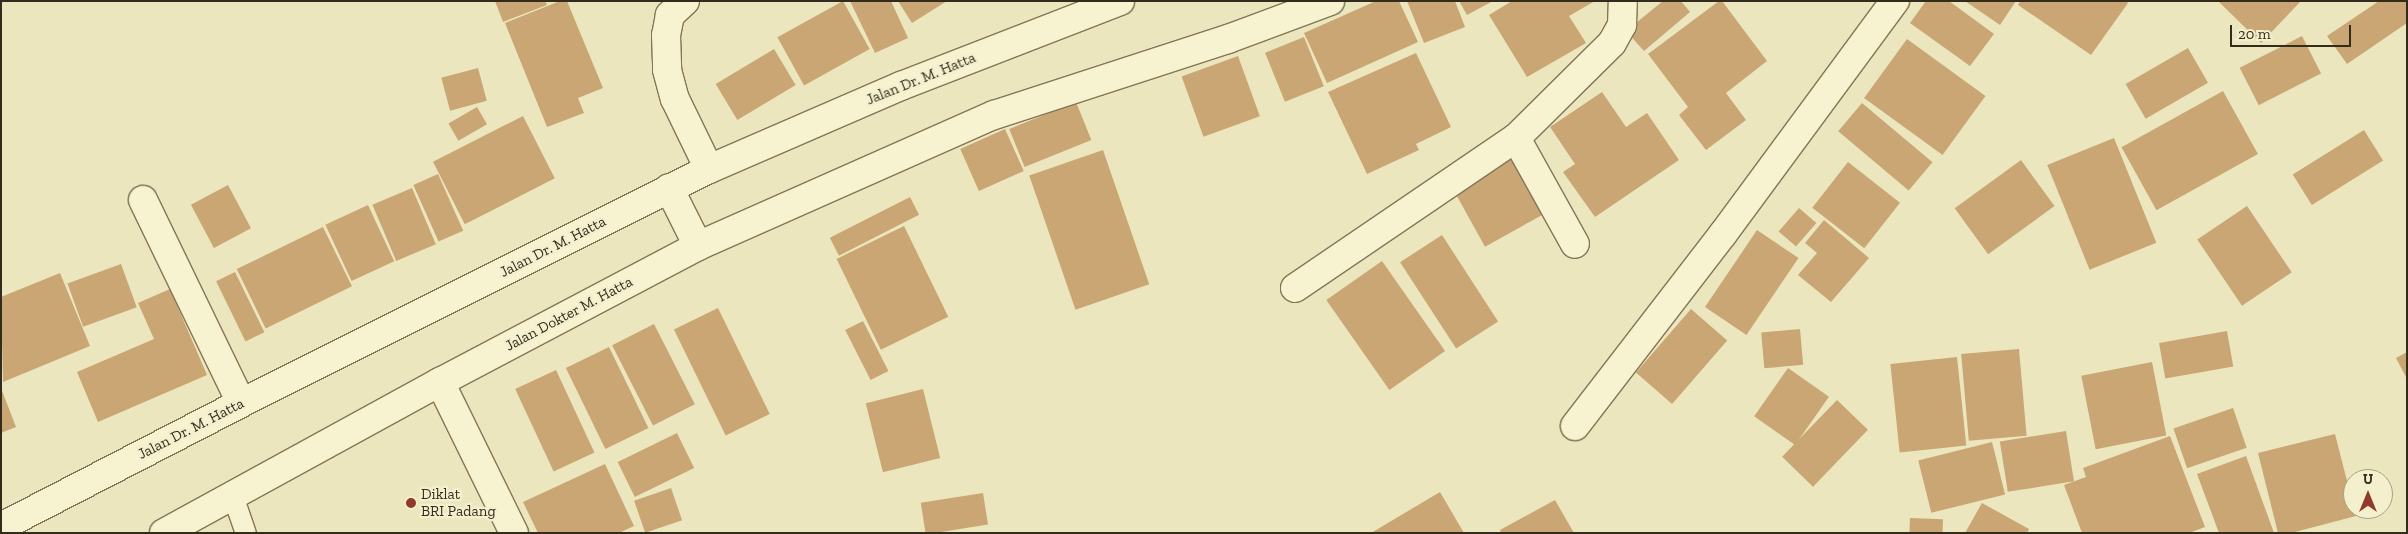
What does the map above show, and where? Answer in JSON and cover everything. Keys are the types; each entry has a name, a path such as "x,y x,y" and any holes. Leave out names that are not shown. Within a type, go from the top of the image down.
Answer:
{"main road":[{"path":"684,1 670,16 666,35 667,70 675,100 709,169"},
{"name":"Jalan Dr. M. Hatta","path":"1,527 241,403 709,169 901,86 1120,1"},
{"path":"669,188 698,246 994,115 1228,39 1330,1"},
{"path":"1295,288 1516,138 1612,43 1622,26 1623,1"},
{"path":"1575,426 1723,234 1895,1"},
{"path":"1516,138 1575,244"},
{"path":"143,200 241,403"},
{"name":"Jalan Dokter M. Hatta","path":"440,382 698,246"},
{"path":"164,533 197,526 233,496 440,382 514,533"}],"lane":[{"path":"233,496 246,533"}],"building":[{"path":"495,1 545,1 547,5 503,22"},
{"path":"560,1 567,1 603,88 578,98 584,113 547,127 505,23"},
{"path":"843,1 870,49 804,85 777,37"},
{"path":"850,1 891,1 908,38 875,53"},
{"path":"898,1 947,1 912,23"},
{"path":"1376,1 1399,1 1418,42 1327,83 1304,33"},
{"path":"1407,1 1455,1 1465,27 1424,43"},
{"path":"1459,1 1493,1 1467,15"},
{"path":"1512,1 1595,1 1569,16 1586,43 1527,77 1489,15"},
{"path":"1663,1 1681,1 1690,12 1644,51 1626,31"},
{"path":"1719,1 1722,1 1767,61 1726,93 1746,120 1706,150 1679,115 1688,107 1648,54"},
{"path":"1926,1 1949,1 1994,34 1970,66 1910,23"},
{"path":"1965,1 2016,1 2000,25"},
{"path":"2020,1 2126,1 2128,3 2091,55 2018,5"},
{"path":"2218,1 2301,1 2261,43"},
{"path":"2379,1 2407,1 2407,23 2347,64 2327,36"},
{"path":"2302,36 2321,73 2259,105 2240,68"},
{"path":"1304,37 1324,86 1285,102 1265,53"},
{"path":"1907,39 1985,96 1943,155 1864,98"},
{"path":"2188,48 2208,83 2146,119 2126,84"},
{"path":"774,49 796,85 737,120 716,84"},
{"path":"1416,53 1451,127 1416,144 1419,150 1367,174 1328,92"},
{"path":"1238,56 1260,116 1204,137 1182,77"},
{"path":"478,68 487,101 450,111 441,78"},
{"path":"2223,91 2258,154 2156,210 2122,147"},
{"path":"1602,92 1626,127 1647,113 1679,160 1595,217 1563,172 1575,164 1550,127"},
{"path":"1076,102 1091,140 1025,167 1009,129"},
{"path":"1862,103 1932,162 1909,190 1838,131"},
{"path":"477,107 487,124 458,141 448,124"},
{"path":"523,116 555,178 465,224 433,162"},
{"path":"1005,129 1024,171 979,191 960,149"},
{"path":"2364,130 2383,161 2312,205 2293,175"},
{"path":"2114,138 2156,243 2090,270 2047,165"},
{"path":"1103,150 1149,284 1075,310 1029,175"},
{"path":"1516,154 1548,212 1485,247 1453,189"},
{"path":"2021,160 2055,206 1988,254 1955,208"},
{"path":"1848,162 1900,203 1864,248 1812,208"},
{"path":"438,174 463,231 439,242 413,185"},
{"path":"228,185 251,228 214,248 191,205"},
{"path":"412,188 436,244 396,261 372,205"},
{"path":"910,197 919,215 839,256 830,238"},
{"path":"368,205 394,261 352,281 325,225"},
{"path":"2247,206 2292,272 2242,306 2197,240"},
{"path":"1799,208 1816,223 1796,246 1779,231"},
{"path":"1824,220 1869,258 1831,302 1798,275 1817,253 1805,243"},
{"path":"904,226 948,317 881,350 837,259"},
{"path":"323,227 352,286 266,328 237,269"},
{"path":"1757,230 1798,258 1746,335 1705,307"},
{"path":"1442,235 1498,321 1456,349 1400,262"},
{"path":"1382,261 1445,351 1389,390 1326,300"},
{"path":"121,264 137,307 83,327 67,283"},
{"path":"235,272 264,332 245,341 216,281"},
{"path":"60,273 90,346 3,382 1,297"},
{"path":"170,289 207,375 98,422 77,372 154,339 138,303"},
{"path":"718,308 770,414 726,436 674,329"},
{"path":"1691,309 1727,340 1672,404 1636,372"},
{"path":"863,321 888,371 871,380 845,330"},
{"path":"654,324 695,404 653,426 612,345"},
{"path":"1800,329 1803,365 1764,368 1761,332"},
{"path":"2227,331 2233,366 2165,378 2159,343"},
{"path":"609,347 648,428 605,449 566,368"},
{"path":"2019,349 2027,436 1969,441 1961,354"},
{"path":"2407,352 2407,379 2396,358"},
{"path":"1957,357 1966,446 1900,453 1890,364"},
{"path":"2152,362 2166,436 2096,449 2081,376"},
{"path":"1788,368 1829,397 1795,445 1754,416"},
{"path":"556,370 594,452 554,471 515,389"},
{"path":"1,388 16,427 1,433"},
{"path":"923,389 940,458 883,472 866,403"},
{"path":"1837,400 1868,430 1813,487 1782,457"},
{"path":"2233,408 2247,448 2187,468 2173,429"},
{"path":"2066,431 2074,481 2008,492 2000,441"},
{"path":"677,433 694,468 635,497 618,462"},
{"path":"2335,434 2344,469 2343,519 2345,519 2291,533 2278,533 2258,453"},
{"path":"2170,436 2205,527 2189,533 2082,533 2064,485 2086,477 2083,468"},
{"path":"1992,442 2005,494 1931,513 1918,460"},
{"path":"2246,456 2274,533 2219,533 2197,474"},
{"path":"605,464 634,526 619,533 538,533 523,502"},
{"path":"671,488 682,520 645,533 634,501"},
{"path":"1440,492 1464,533 1371,533"},
{"path":"983,493 988,525 926,533 921,503"},
{"path":"1555,500 1574,533 1501,533 1500,530"},
{"path":"1982,503 2029,529 2027,533 1965,533"},
{"path":"1910,518 1943,519 1942,533 1909,533"}],"place":[{"name":"Diklat BRI Padang","path":"411,503"}]}
